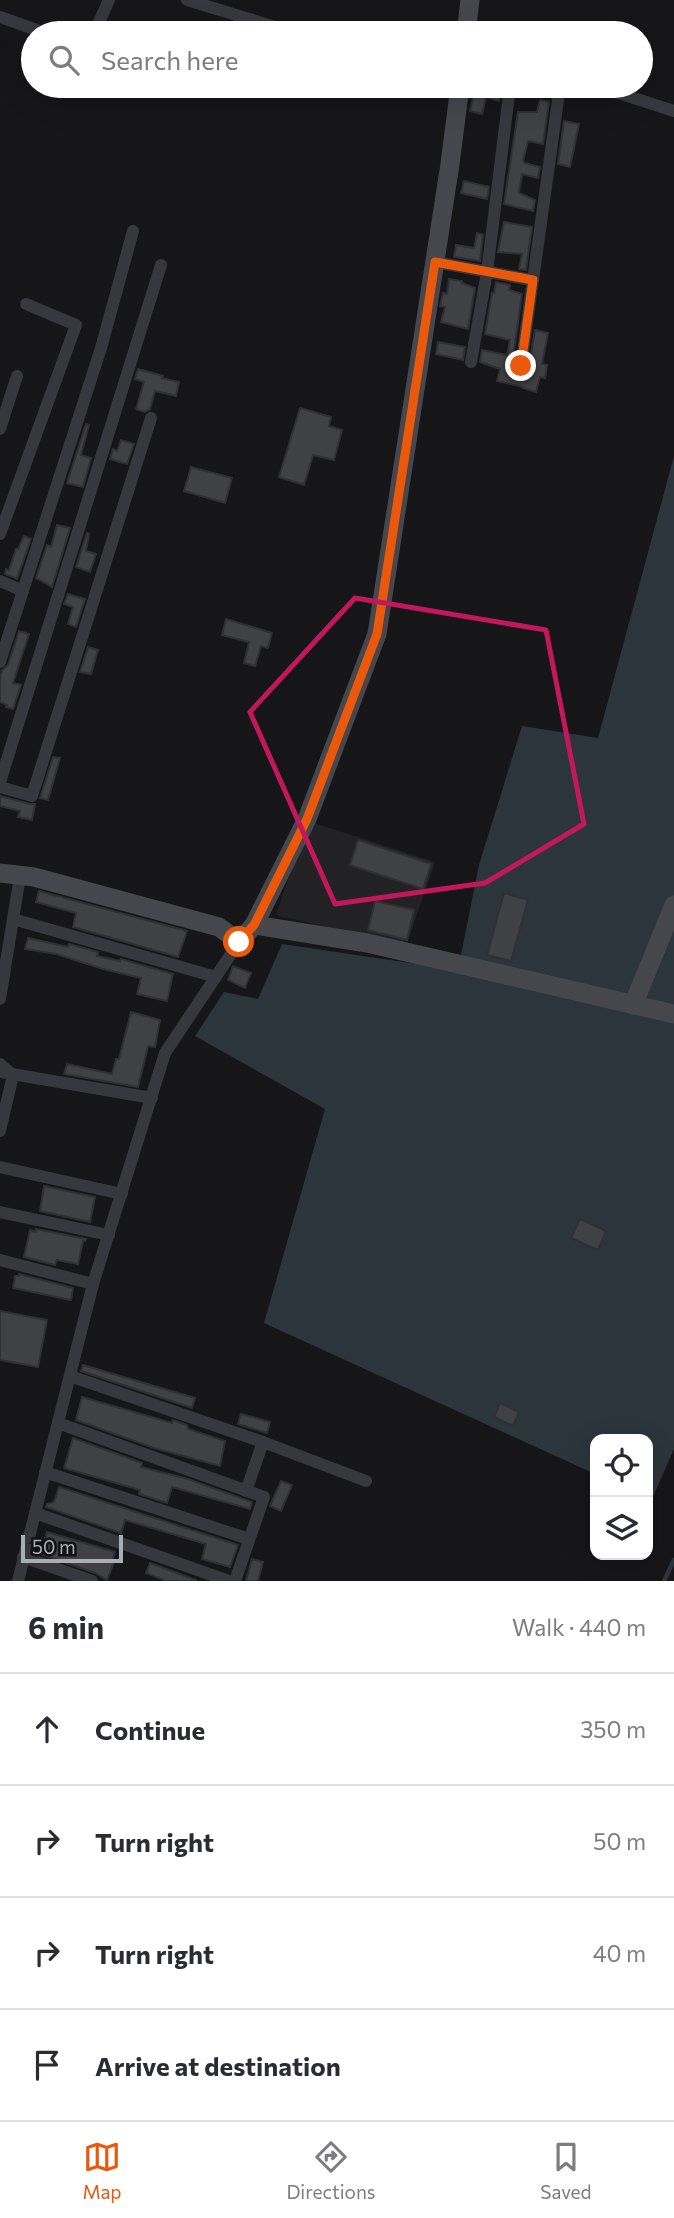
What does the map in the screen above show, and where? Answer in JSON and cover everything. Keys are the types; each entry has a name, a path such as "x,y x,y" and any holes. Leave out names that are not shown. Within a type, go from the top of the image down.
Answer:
{"street":[{"path":"99,21 109,0"},
{"path":"187,0 256,21"},
{"path":"467,21 470,0"},
{"path":"0,17 21,24"},
{"path":"18,1581 93,1284 165,1054 239,942 254,925 307,819 377,634 458,98"},
{"path":"471,362 487,272 509,98"},
{"path":"521,366 558,98"},
{"path":"634,98 674,111"},
{"path":"0,662 101,348 133,231"},
{"path":"435,262 533,280"},
{"path":"0,782 161,265"},
{"path":"0,534 76,325 26,304"},
{"path":"0,429 17,376"},
{"path":"0,788 32,796 151,418"},
{"path":"0,581 23,591"},
{"path":"0,873 34,877 219,927 239,942"},
{"path":"0,999 20,876"},
{"path":"634,1005 674,905"},
{"path":"13,919 216,977"},
{"path":"254,925 367,943 674,1014"},
{"path":"0,1063 13,1075"},
{"path":"0,1072 152,1098"},
{"path":"0,1131 13,1075"},
{"path":"0,1167 122,1194"},
{"path":"0,1212 109,1235"},
{"path":"0,1260 93,1284"},
{"path":"70,1376 263,1441 366,1481"},
{"path":"58,1423 264,1497 234,1581"},
{"path":"246,1491 263,1441"},
{"path":"45,1472 249,1539"},
{"path":"35,1513 229,1581"},
{"path":"23,1557 92,1581"}],"highlighted area":[{"path":"355,598 546,630 584,824 485,883 335,904 250,712"}],"shaded area":[{"path":"674,456 674,1449 653,1497 653,1434 590,1434 590,1472 264,1323 325,1109 195,1036 224,992 258,999 282,944 458,970 479,865 522,726 598,738"},
{"path":"308,821 435,862 406,946 276,915"}],"building":[{"path":"473,98 486,98 482,114 470,111"},
{"path":"540,100 549,102 543,144 528,141 523,161 540,167 538,178 522,174 519,193 535,200 533,211 504,204 518,112 537,112"},
{"path":"564,121 579,124 570,167 558,164"},
{"path":"464,181 489,187 487,199 461,193"},
{"path":"504,222 532,227 526,270 519,269 522,254 498,252"},
{"path":"477,233 483,235 480,261 454,257 456,245 474,248"},
{"path":"449,279 462,281 475,288 468,329 441,322 445,307 440,306 443,293 447,294"},
{"path":"496,282 510,285 509,290 522,294 512,365 515,372 520,375 528,371 535,330 548,333 542,364 547,365 545,378 540,377 536,392 497,381 500,369 480,362 482,350 507,355 510,340 485,334"},
{"path":"438,342 465,347 463,360 436,354"},
{"path":"138,369 179,382 176,396 155,391 150,409 145,412 136,409 144,382 135,379"},
{"path":"300,408 331,417 329,426 342,430 334,460 313,455 304,485 279,477"},
{"path":"86,424 89,425 81,455 91,458 83,487 67,483"},
{"path":"121,440 134,444 127,464 110,459 113,449 117,451"},
{"path":"191,467 232,478 225,503 184,491"},
{"path":"57,525 70,528 52,587 36,578 47,545 51,547"},
{"path":"87,533 86,551 96,554 90,572 76,567"},
{"path":"24,536 31,539 17,579 5,574"},
{"path":"68,594 85,599 76,627 68,624 73,607 64,604"},
{"path":"226,619 272,633 268,648 261,646 255,666 244,663 249,642 222,635"},
{"path":"19,631 29,634 13,683 21,685 13,709 0,702 0,679 2,670 8,665"},
{"path":"88,647 98,650 91,674 80,672"},
{"path":"53,757 60,758 48,800 40,798"},
{"path":"0,796 35,804 32,820 18,817 20,811 0,806"},
{"path":"358,840 431,864 423,889 350,865"},
{"path":"39,891 187,931 178,957 73,927 76,913 36,902"},
{"path":"504,893 528,900 511,961 487,955"},
{"path":"375,901 414,910 407,940 368,930"},
{"path":"28,938 68,947 69,944 98,952 97,956 120,961 121,959 173,974 167,1001 137,994 141,978 56,954 25,949"},
{"path":"233,966 251,973 245,988 228,980"},
{"path":"131,1012 160,1020 155,1047 148,1046 138,1087 64,1074 67,1064 112,1074 116,1059 119,1059"},
{"path":"44,1186 95,1197 90,1222 40,1211"},
{"path":"580,1219 606,1231 598,1250 571,1238"},
{"path":"36,1229 86,1239 83,1241 78,1264 57,1260 55,1265 24,1257 30,1230 36,1232"},
{"path":"19,1274 73,1288 71,1300 13,1288 15,1276"},
{"path":"0,1311 47,1320 38,1367 0,1360"},
{"path":"83,1365 195,1398 192,1408 81,1371"},
{"path":"82,1397 172,1423 173,1420 187,1425 188,1429 225,1441 220,1466 154,1448 76,1420"},
{"path":"500,1403 519,1412 513,1426 494,1417"},
{"path":"241,1414 270,1422 267,1433 238,1424"},
{"path":"73,1438 142,1463 141,1467 188,1479 252,1502 250,1509 172,1487 167,1503 139,1494 140,1490 64,1468"},
{"path":"281,1481 292,1485 281,1511 270,1506"},
{"path":"59,1487 238,1545 230,1567 202,1559 206,1544 125,1520 121,1533 46,1507 54,1502"},
{"path":"47,1532 115,1552 107,1580 95,1573 41,1554"},
{"path":"252,1559 263,1562 258,1581 246,1581"},
{"path":"150,1563 196,1581 166,1581 146,1573"}],"waterway":[{"path":"664,1581 674,1560"}],"route":[{"path":"239,942 254,925 307,819 377,634 435,262 533,280 521,366"}]}
